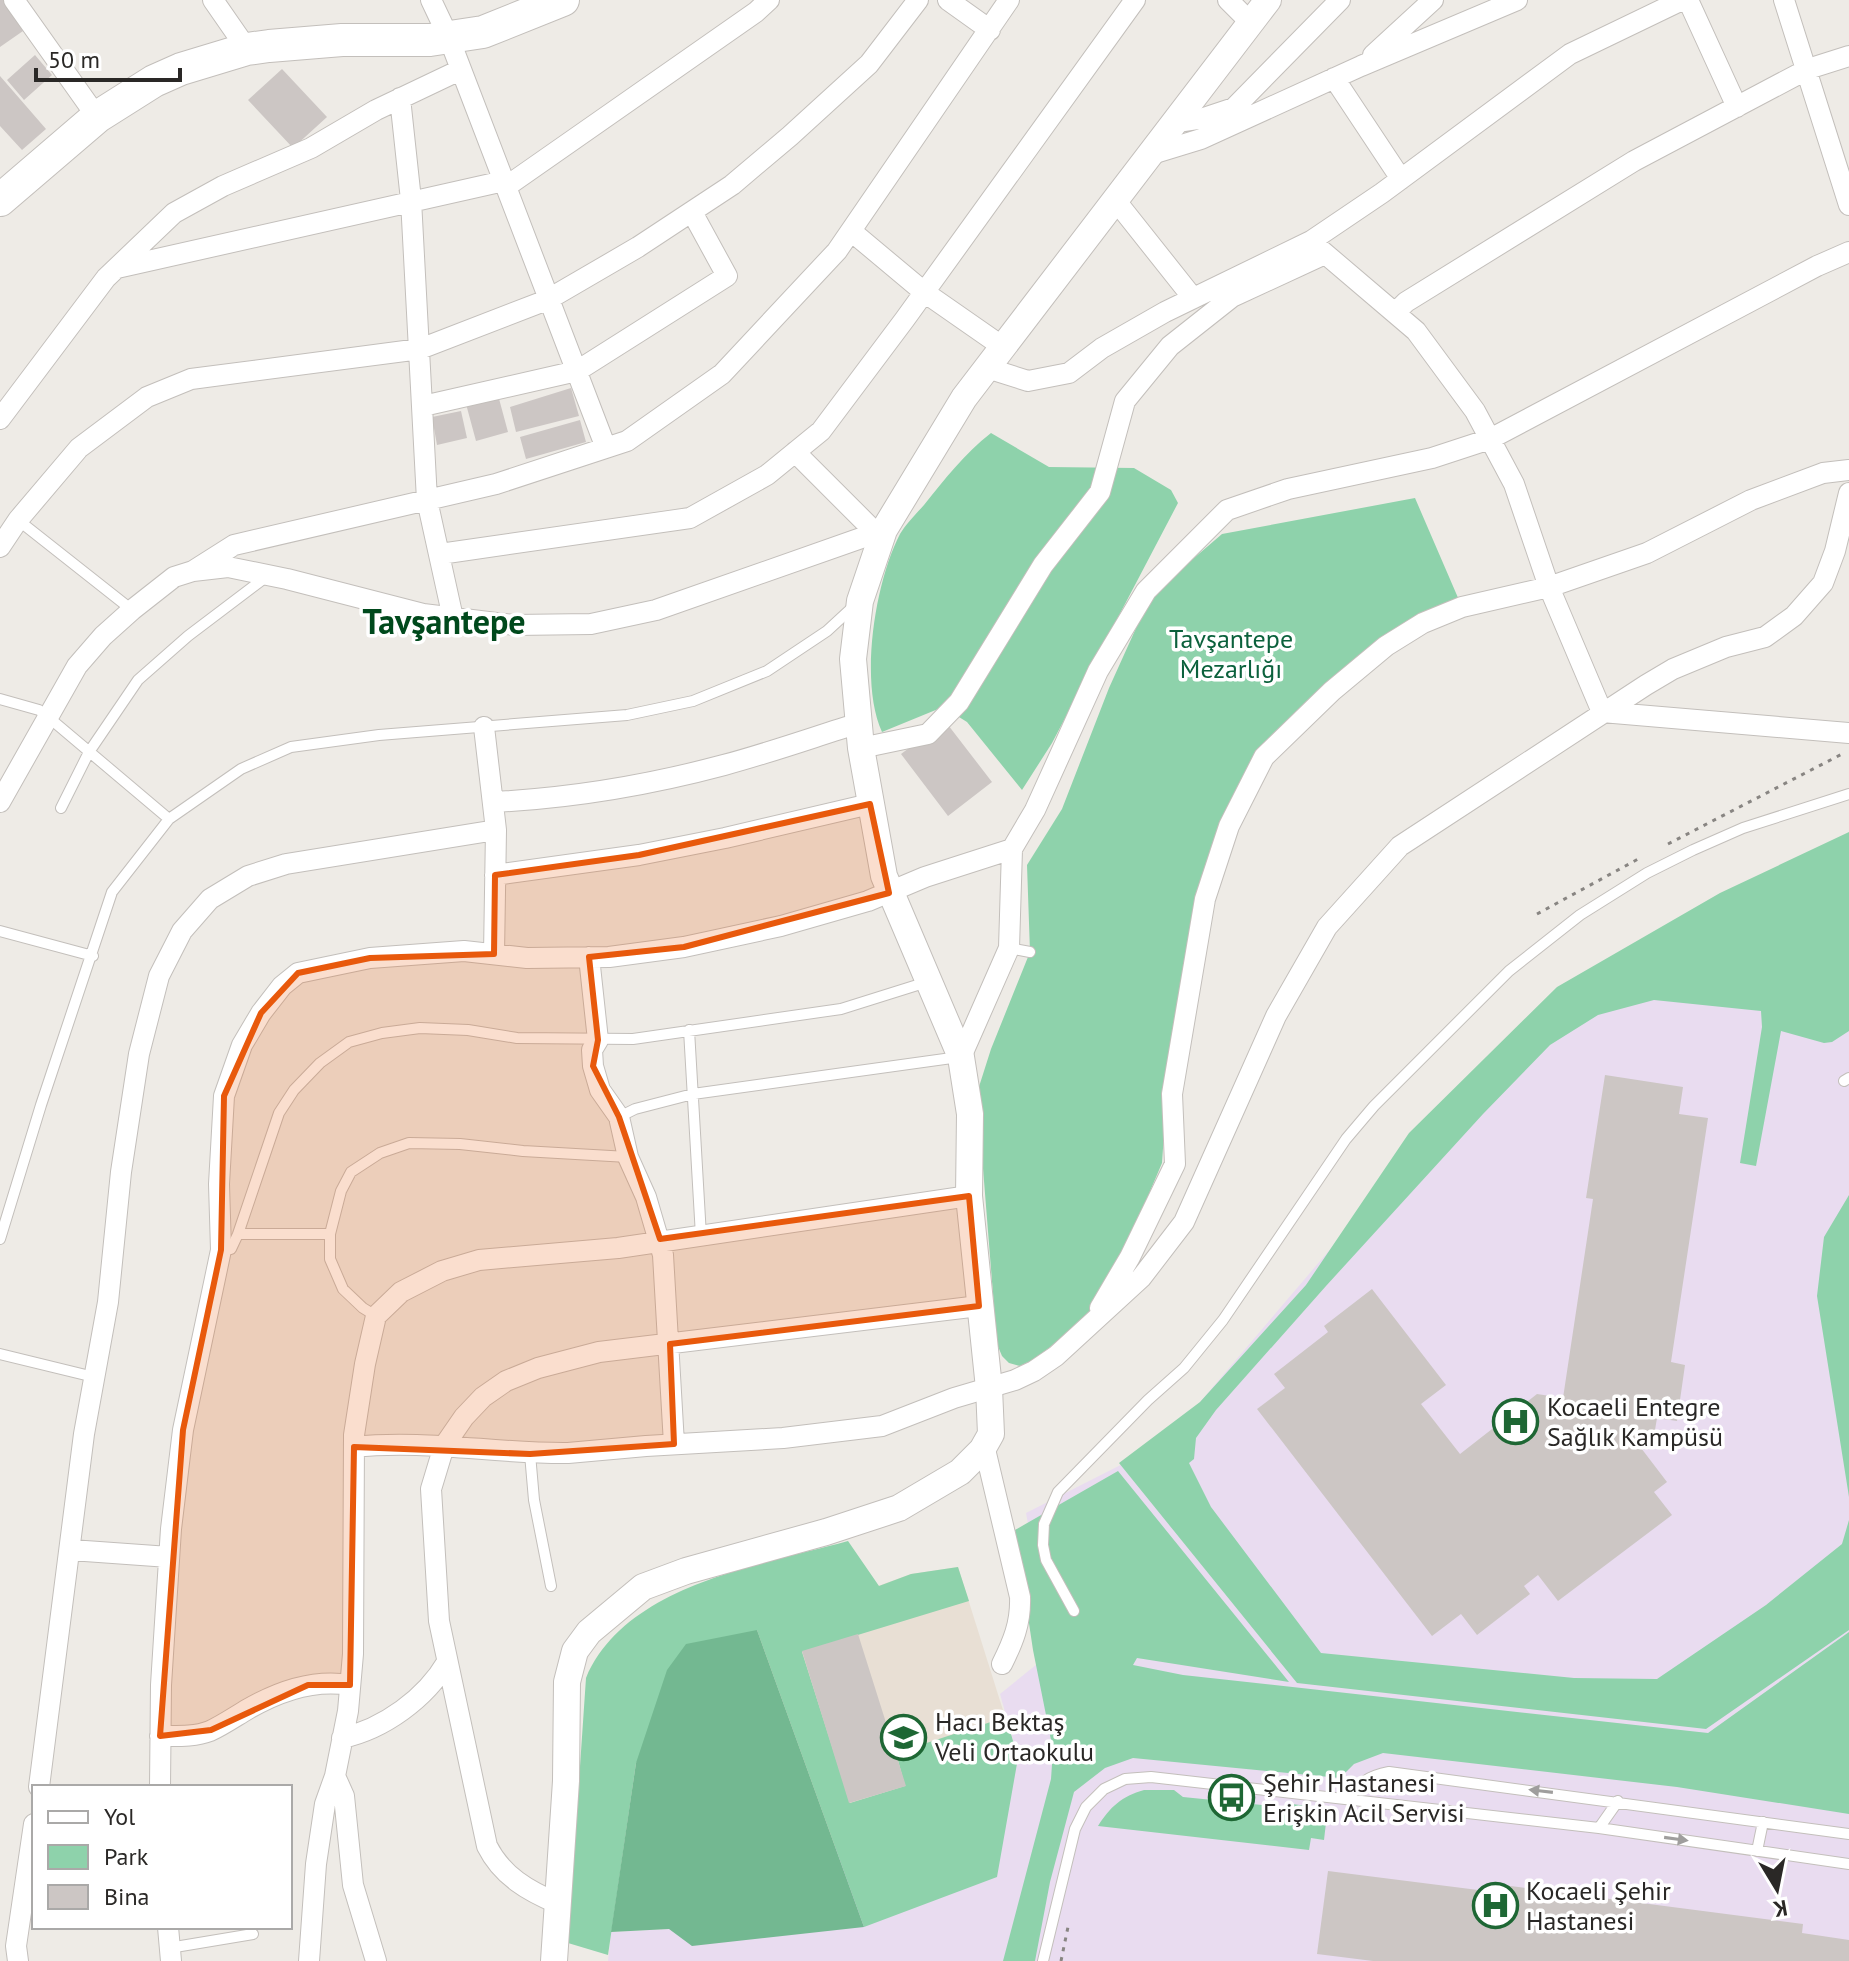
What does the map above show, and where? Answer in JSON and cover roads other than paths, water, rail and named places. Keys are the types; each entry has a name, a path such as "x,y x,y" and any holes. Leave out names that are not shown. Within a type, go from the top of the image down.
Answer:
{"main road":[{"path":"0,200 97,117 154,81 181,69 247,49 342,40 449,38 483,32 563,0"}],"street":[{"path":"14,0 97,117"},
{"path":"213,0 247,49"},
{"path":"431,0 449,38 606,448"},
{"path":"116,269 411,200 505,184 756,12 769,0"},
{"path":"0,547 18,520 79,448 147,397 191,379 420,349 547,300 638,247 732,185 869,64 918,0"},
{"path":"948,0 990,30"},
{"path":"193,571 234,545 496,484 627,441 722,374 837,251 1009,0"},
{"path":"440,554 690,518 767,475 821,431 1135,0"},
{"path":"1228,0 1250,22"},
{"path":"554,1961 566,1781 567,1682 575,1651 589,1632 643,1587 686,1571 899,1508 960,1472 991,1434 969,1196 970,1114 961,1057 889,893 870,804 860,736 853,659 860,601 880,531 964,398 1268,0"},
{"path":"1177,122 1204,118 1234,108 1340,0"},
{"path":"1361,66 1433,0"},
{"path":"1152,154 1201,139 1517,0"},
{"path":"494,802 590,793 860,736 928,734 959,702 1043,565 1100,492 1125,401 1170,346 1232,297 1318,248 1401,179 1570,54 1685,0 1737,107"},
{"path":"1784,0 1849,203"},
{"path":"1395,313 1406,302 1634,161 1808,69 1849,56"},
{"path":"0,419 106,278 174,213 223,186 311,148 400,98 460,70"},
{"path":"1334,78 1401,179"},
{"path":"400,98 411,200 427,500 453,618"},
{"path":"1116,201 1193,298"},
{"path":"423,406 577,371 727,276 692,212"},
{"path":"851,231 924,292 995,358 1028,381 1069,373 1102,348 1193,298 1318,248"},
{"path":"1318,248 1416,331 1475,411 1514,484 1549,587 1602,712"},
{"path":"961,1057 1009,948 1012,849 1035,810 1098,671 1146,591 1227,510 1288,489 1432,458 1490,439 1849,252"},
{"path":"795,452 880,531"},
{"path":"1094,1322 1175,1164 1172,1094 1205,899 1229,826 1264,757 1332,691 1386,646 1423,623 1462,607 1549,587 1647,553 1751,500 1823,473 1849,470"},
{"path":"354,1447 382,1444 530,1454 568,1453 863,1430 900,1421 935,1405 1034,1371 1056,1356 1141,1278 1184,1222 1276,1016 1327,927 1400,846 1602,712 1673,669 1726,647 1765,637 1794,616 1823,583 1835,551 1849,493"},
{"path":"0,802 77,666 103,636 132,610 174,577 193,571 228,567 423,614 453,618 514,625 591,624 656,610 880,531"},
{"path":"1602,712 1849,733"},
{"path":"484,727 496,830 494,954"},
{"path":"495,875 639,855 870,804"},
{"path":"39,1785 84,1434 108,1302 121,1172 139,1054 159,976 182,931 210,899 248,876 286,864 496,830"},
{"path":"160,1785 169,1557 183,1430 221,1250 219,1184 224,1096 242,1045 282,986 298,973 370,958 464,951 527,958 589,957 684,947 781,926 889,893 925,877 1012,849"},
{"path":"589,957 598,1040 592,1050 593,1066 600,1090 619,1117 628,1157 660,1239 666,1271 674,1444"},
{"path":"309,1961 316,1864 350,1685 355,1554 354,1447 365,1364 376,1316 401,1292 442,1271 479,1260 618,1248 660,1239 701,1237 969,1196"},
{"path":"559,1904 524,1887 507,1874 496,1863 487,1846 439,1621 431,1489 444,1446 464,1417 483,1397 506,1381 568,1359 599,1352 979,1306"},
{"path":"984,1445 1020,1597 1021,1615 1016,1637 1002,1664"},
{"path":"71,1550 169,1557"},
{"path":"342,1738 392,1718 438,1678 447,1662"},
{"path":"160,1736 195,1735 211,1730 253,1706 308,1685 329,1681 350,1685"},
{"path":"335,1776 344,1796 353,1885 376,1961"},
{"path":"18,1961 16,1946 32,1838"}],"lane":[{"path":"18,520 132,610"},
{"path":"61,808 89,752 138,680 188,636 268,575"},
{"path":"0,1239 112,892 169,819 241,769 291,747 379,735 627,715 693,701 767,671 827,631 860,601"},
{"path":"0,699 39,710 169,819"},
{"path":"1074,1611 1046,1560 1043,1545 1044,1524 1058,1492 1148,1400 1184,1368 1223,1320 1346,1139 1374,1106 1509,971 1580,915 1647,873 1693,850 1743,828 1849,794"},
{"path":"0,931 93,956"},
{"path":"1009,948 1030,952"},
{"path":"221,1250 231,1249 238,1234 279,1113 294,1090 320,1063 349,1042 382,1033 420,1028 468,1030 517,1038 633,1039 841,1009 928,982"},
{"path":"689,1030 701,1237"},
{"path":"619,1117 635,1109 693,1094 961,1057"},
{"path":"376,1316 343,1289 330,1259 330,1234 341,1191 351,1172 380,1153 409,1143 628,1157"},
{"path":"238,1234 330,1234"},
{"path":"0,1354 94,1377"},
{"path":"530,1454 534,1500 551,1586"},
{"path":"1347,1799 1361,1781 1389,1772 1849,1834"},
{"path":"1043,1961 1075,1829 1086,1807 1104,1789 1125,1779 1151,1777 1599,1828 1849,1864"},
{"path":"1599,1828 1618,1801"},
{"path":"1757,1851 1763,1822"},
{"path":"169,1945 253,1934"}],"place":[{"name":"Kocaeli Entegre Sağlık Kampüsü","path":"1516,1422"},
{"name":"Hacı Bektaş Veli Ortaokulu","path":"904,1737"},
{"name":"Şehir Hastanesi Erişkin Acil Servisi","path":"1232,1798"},
{"name":"Kocaeli Şehir Hastanesi","path":"1495,1906"}],"district":[{"name":"Tavşantepe","path":"444,622"}],"park label":[{"name":"Tavşantepe Mezarlığı","path":"1231,654"}]}
